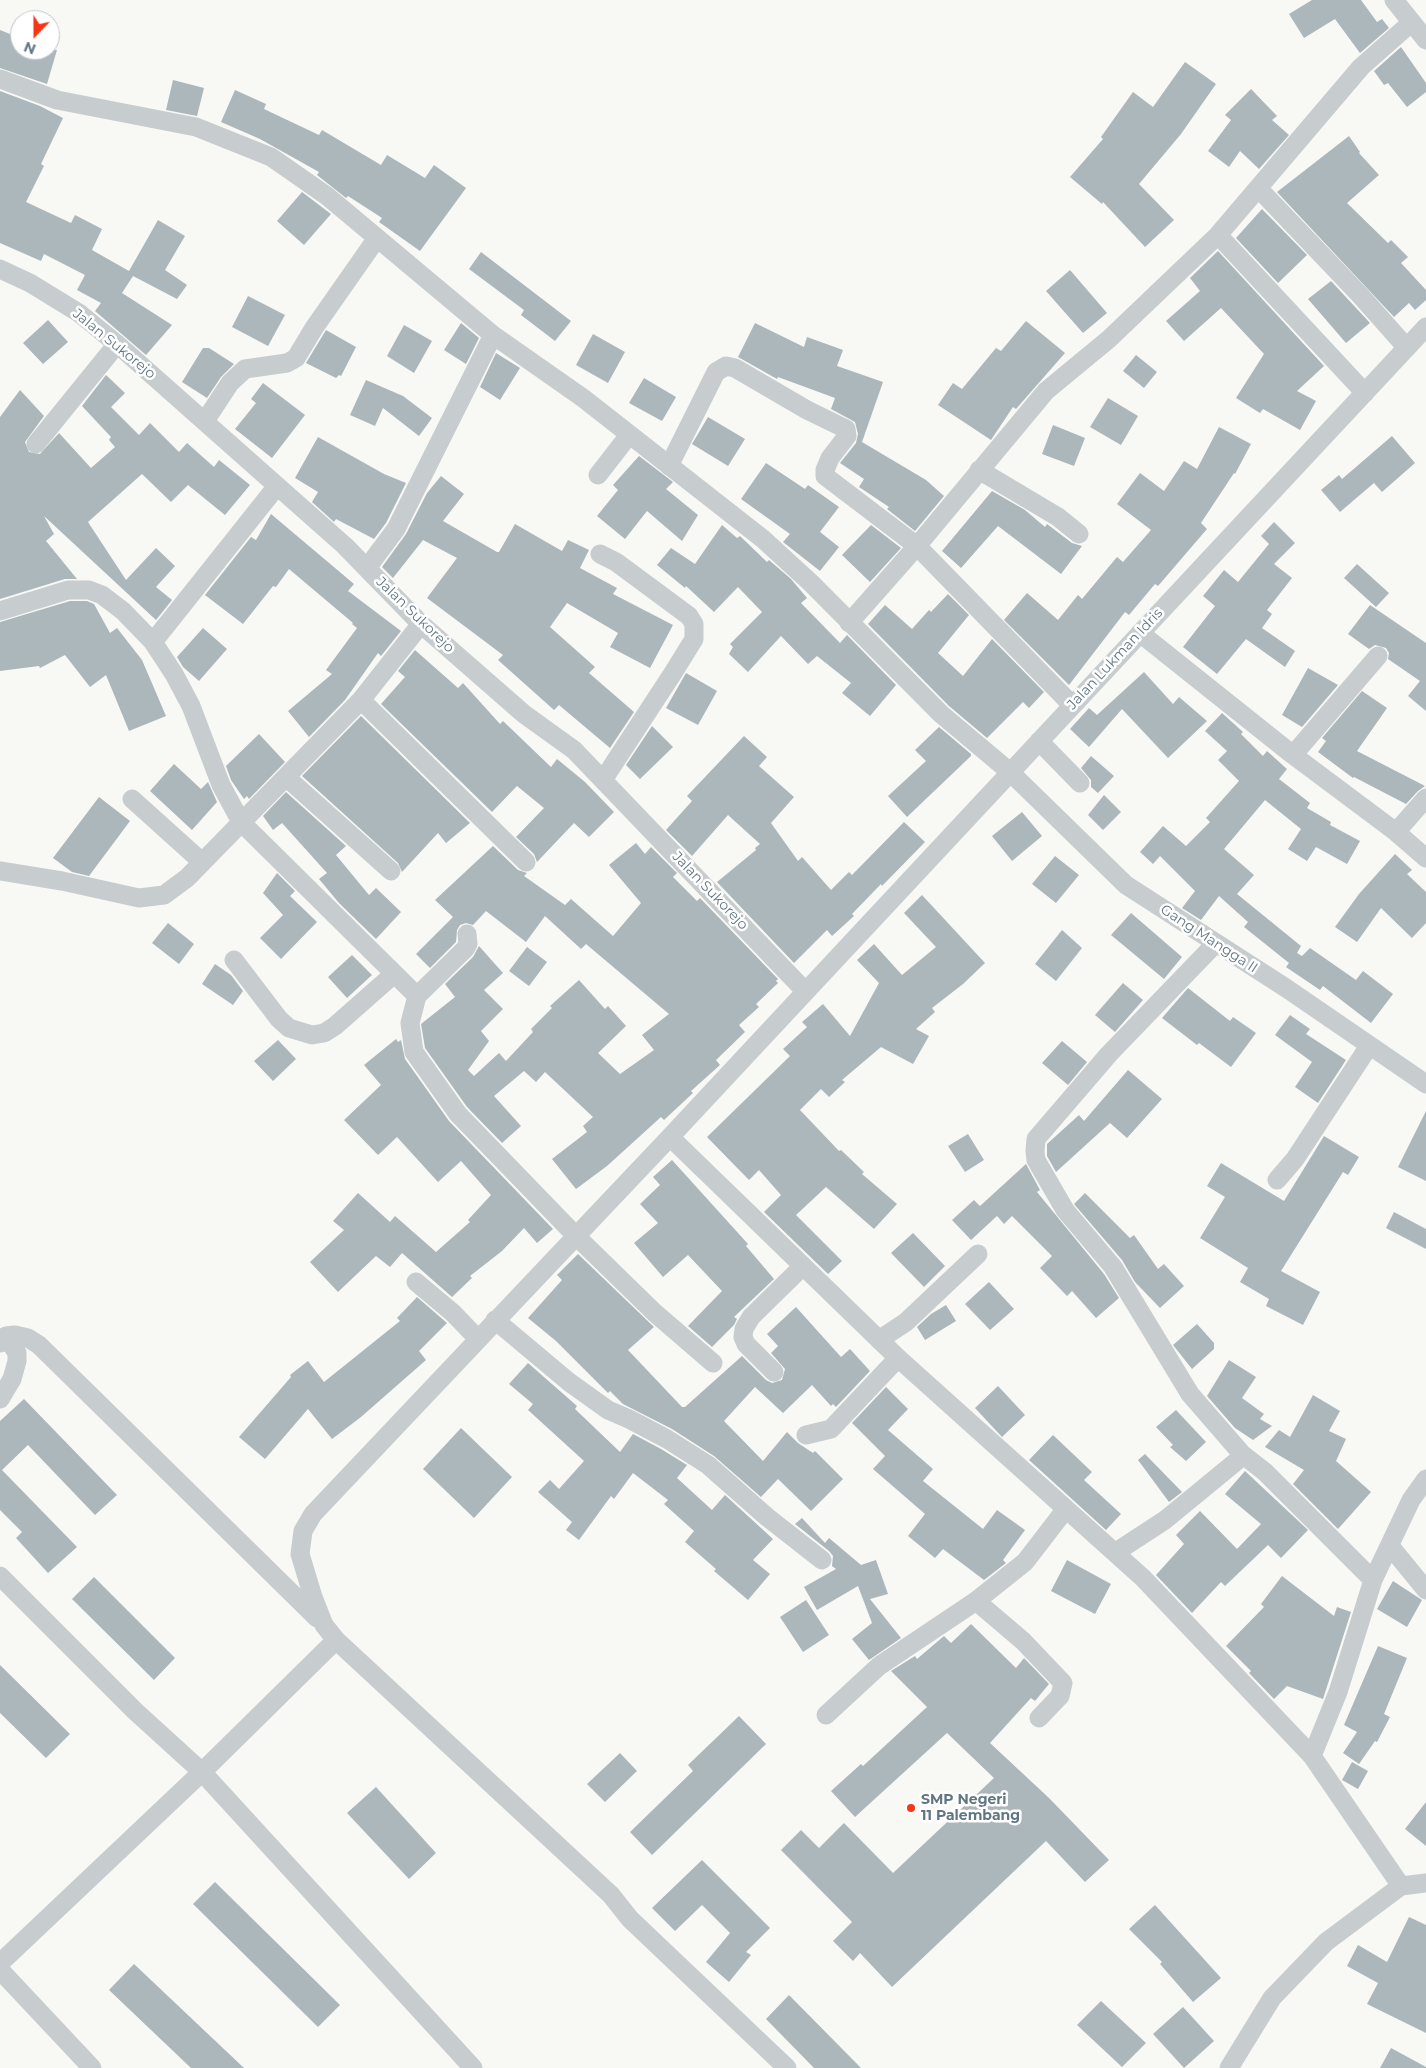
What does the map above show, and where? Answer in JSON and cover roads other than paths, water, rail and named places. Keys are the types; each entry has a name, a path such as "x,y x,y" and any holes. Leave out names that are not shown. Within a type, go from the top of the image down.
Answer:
{"street":[{"path":"1394,0 1426,40"},
{"path":"849,623 917,546 1046,391 1109,339 1218,235 1361,67 1412,22"},
{"name":"Gang Mangga II","path":"0,79 58,100 196,128 271,157 327,196 493,335 583,398 763,539 811,583 941,714 1010,772 1126,885 1426,1084"},
{"path":"1259,189 1360,295 1407,348"},
{"path":"1218,235 1365,393"},
{"path":"205,421 230,383 246,369 288,363 296,358 314,328 377,238"},
{"name":"Jalan Sukorejo","path":"0,269 30,283 79,313 117,344 278,486 366,568 421,624 524,714 574,750 805,991"},
{"name":"Jalan Lukman Idris","path":"330,1632 312,1597 300,1554 303,1531 313,1514 477,1338 670,1137 1426,327"},
{"path":"366,568 396,529 493,335"},
{"path":"36,444 117,344"},
{"path":"669,466 716,372 726,366 735,368 807,410 846,429 847,436 830,458 825,476 917,546 1072,705"},
{"path":"598,475 629,435"},
{"path":"979,470 1058,518 1078,534"},
{"path":"153,642 278,486"},
{"path":"600,554 616,562 689,616 694,624 694,639 603,780"},
{"path":"0,611 68,590 89,590 102,595 123,611 153,642 174,674 191,706 221,785 241,822 417,996"},
{"path":"0,872 62,881 140,898 164,895 187,878 361,700 421,624"},
{"path":"1140,633 1293,754 1396,832 1426,858"},
{"path":"1293,754 1378,656"},
{"path":"361,700 526,862"},
{"path":"1039,741 1080,783"},
{"path":"286,776 390,871"},
{"path":"132,798 202,862"},
{"path":"1396,832 1426,798"},
{"path":"467,934 468,944 465,949 417,996 410,1023 414,1052 458,1114 576,1236 655,1313 713,1363"},
{"path":"1216,943 1109,1054 1036,1139 1036,1160 1065,1210 1113,1267 1190,1394 1242,1454 1265,1472 1373,1580"},
{"path":"234,960 279,1019 289,1028 312,1035 324,1034 335,1026 394,974"},
{"path":"1277,1180 1295,1159 1370,1046"},
{"path":"670,1137 898,1358 1065,1510 1116,1552 1312,1756 1401,1886"},
{"path":"879,1340 906,1322 978,1254"},
{"path":"774,1372 746,1344 742,1336 744,1328 752,1317 803,1266"},
{"path":"416,1282 477,1338"},
{"path":"495,1320 569,1382 608,1410 667,1439 708,1465 768,1517 822,1560"},
{"path":"3,1340 22,1336 39,1346 330,1632 611,1895 630,1918 787,2068"},
{"path":"0,1399 12,1379 17,1361 17,1353 3,1340"},
{"path":"806,1435 831,1429 898,1358"},
{"path":"1116,1552 1165,1520 1238,1460 1242,1454"},
{"path":"1312,1756 1338,1692 1373,1580 1411,1500 1426,1479"},
{"path":"826,1716 879,1666 976,1601 1025,1562 1065,1510"},
{"path":"1390,1546 1426,1590"},
{"path":"0,1576 136,1711 202,1772 473,2068"},
{"path":"976,1601 1023,1641 1063,1683 1060,1696 1040,1718"},
{"path":"0,1963 202,1772 330,1632"},
{"path":"1228,2068 1272,1998 1326,1942 1401,1886 1426,1884"},
{"path":"0,1970 92,2068"}],"place":[{"name":"SMP Negeri 11 Palembang","path":"911,1808"}]}
